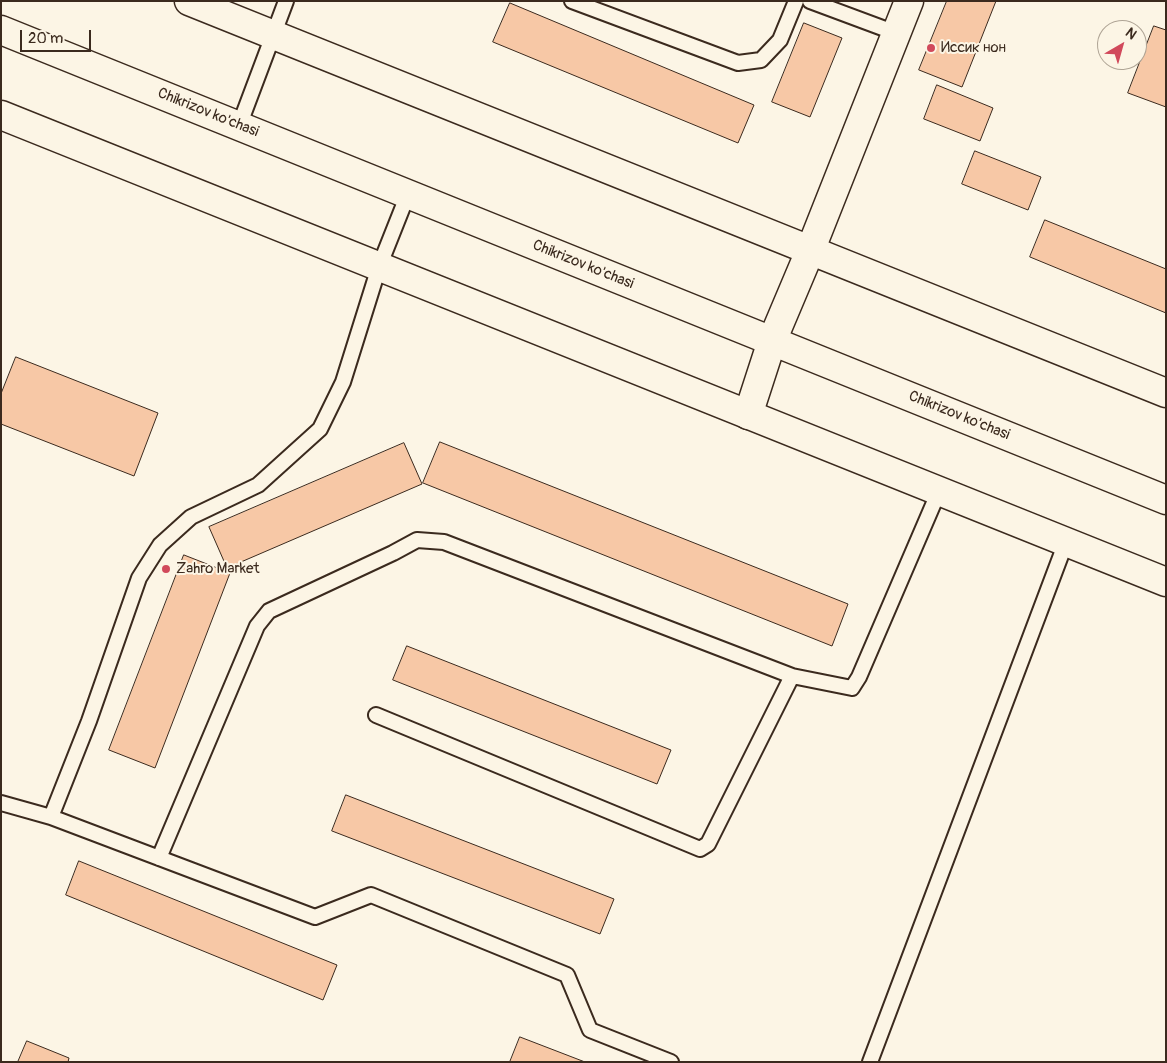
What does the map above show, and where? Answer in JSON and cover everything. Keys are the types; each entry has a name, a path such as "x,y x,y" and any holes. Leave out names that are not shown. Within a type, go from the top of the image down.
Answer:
{"main road":[{"path":"189,1 1166,393"},
{"path":"748,415 772,341 810,251 909,1"},
{"name":"Chikrizov ko'chasi","path":"1,30 1166,500"},
{"path":"1,115 1166,582"}],"lane":[{"path":"239,126 286,1"},
{"path":"572,1 738,63 762,60 780,40 796,1"},
{"path":"810,1 896,33"},
{"path":"51,817 89,721 139,578 160,545 191,517 258,485 320,429 343,382 379,267 408,194"},
{"path":"159,858 257,626 269,611 417,540 444,542 792,676 852,688 859,677 939,491"},
{"path":"870,1062 1066,542"},
{"path":"376,715 700,849 708,844 792,676"},
{"path":"1,803 51,817 316,917 371,895 567,976 590,1030 671,1062"}],"building":[{"path":"947,1 996,1 962,87 919,70"},
{"path":"510,3 754,105 738,143 493,42"},
{"path":"804,23 842,38 810,117 772,102"},
{"path":"1154,26 1166,30 1166,107 1128,93 1137,70 1147,70 1147,44"},
{"path":"937,85 993,108 980,141 924,119"},
{"path":"975,151 1041,177 1028,210 962,184"},
{"path":"1045,220 1166,269 1166,313 1030,257"},
{"path":"16,357 158,413 134,476 1,424 1,394"},
{"path":"440,442 848,604 832,646 423,483"},
{"path":"404,443 422,484 227,568 209,527"},
{"path":"184,555 230,573 155,768 109,750"},
{"path":"407,646 671,750 657,784 393,680"},
{"path":"346,795 614,899 600,934 332,831"},
{"path":"79,861 337,965 323,1000 66,895"},
{"path":"520,1037 585,1062 510,1062"},
{"path":"27,1041 69,1058 68,1062 18,1062"}],"place":[{"name":"Иссик нон","path":"931,48"},
{"name":"Zahro Market","path":"166,569"}]}
